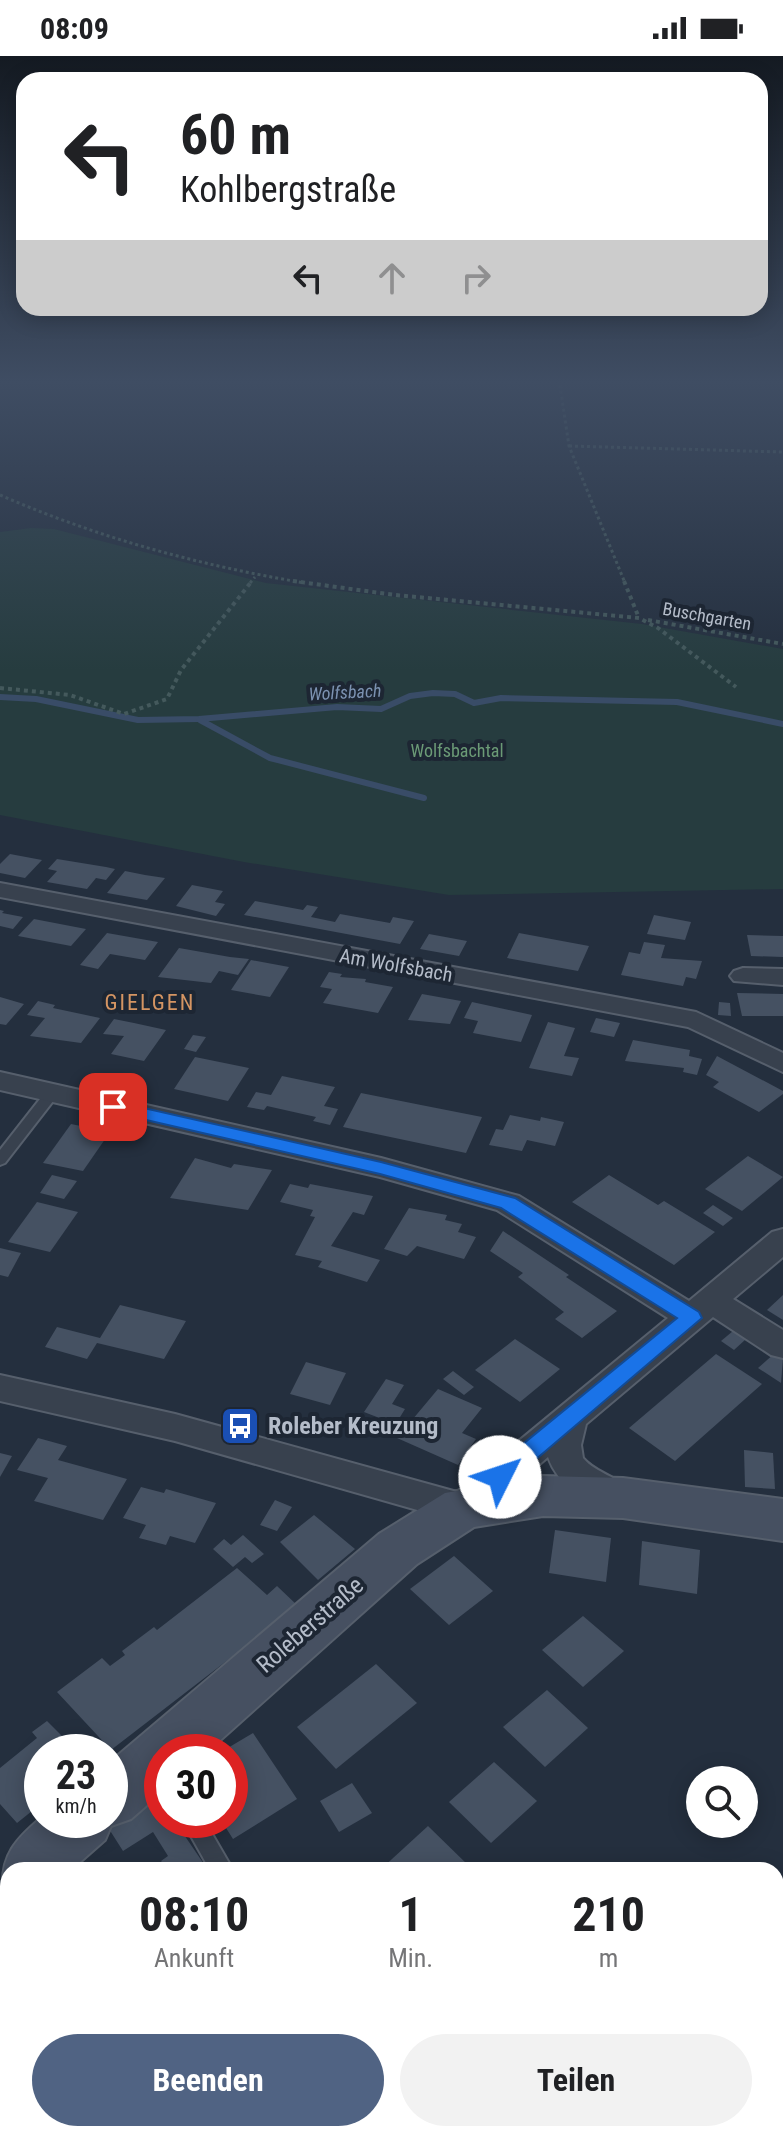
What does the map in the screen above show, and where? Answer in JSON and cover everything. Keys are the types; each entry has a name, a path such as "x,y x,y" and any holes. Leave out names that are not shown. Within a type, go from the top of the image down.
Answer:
{"main road":[{"path":"463,1508 543,1496 623,1498 783,1520"},
{"name":"Roleberstraße","path":"190,1734 398,1549 463,1508"},
{"name":"Roleberstraße","path":"128,1785 144,1773"},
{"path":"34,1862 63,1838"}],"street":[{"name":"Am Wolfsbach","path":"0,890 696,1020 783,1064"},
{"path":"743,976 783,977"},
{"path":"0,1081 381,1168 508,1203 702,1309 783,1346"},
{"path":"0,1388 86,1404 230,1441 463,1508 783,1240"},
{"path":"572,1415 561,1441 567,1462 579,1480 623,1498"}],"lane":[{"path":"0,1160 52,1093"},
{"path":"203,1838 217,1862"}],"path":[{"name":"Buschgarten","path":"581,476 639,618 783,644"},
{"path":"0,495 86,533 255,577 639,618 658,628 736,687"},
{"path":"0,688 70,695 124,714 167,699 181,670 255,577"}],"green space":[{"name":"Wolfsbachtal","path":"54,529 266,583 642,624 783,649 783,889 449,895 244,862 0,815 0,532"}],"building":[{"path":"10,854 42,860 25,878 0,873 0,864"},
{"path":"57,859 115,869 106,880 96,878 87,889 47,882 57,871 48,869"},
{"path":"125,871 165,878 147,900 107,893"},
{"path":"192,885 223,891 215,902 225,904 216,916 176,906"},
{"path":"255,901 303,910 307,905 318,907 311,917 335,922 340,914 390,923 393,917 414,921 400,944 244,915"},
{"path":"0,910 23,917 13,929 0,926"},
{"path":"654,915 691,922 685,940 647,934"},
{"path":"34,919 86,929 71,946 18,936"},
{"path":"107,933 158,942 145,960 110,954 98,969 80,965"},
{"path":"519,933 589,946 578,971 507,958"},
{"path":"429,934 467,941 459,956 420,949"},
{"path":"747,935 783,936 783,957 751,956"},
{"path":"644,942 665,945 661,958 702,961 696,979 686,977 683,986 621,975 629,952 640,954"},
{"path":"179,948 249,959 238,975 219,971 211,983 158,977"},
{"path":"251,960 289,967 270,997 231,990"},
{"path":"329,972 393,987 378,1013 323,1003 332,989 320,987"},
{"path":"737,993 783,994 783,1016 742,1016"},
{"path":"422,994 461,1001 450,1024 408,1020"},
{"path":"0,997 24,1004 6,1025 0,1024"},
{"path":"38,1001 55,1005 53,1008 100,1018 81,1043 30,1036 45,1018 27,1015"},
{"path":"472,1002 532,1015 521,1042 473,1033 478,1021 464,1018"},
{"path":"719,1002 730,1003 731,1016 718,1015"},
{"path":"596,1018 620,1023 614,1037 590,1032"},
{"path":"114,1019 166,1030 144,1061 111,1054 124,1036 103,1034"},
{"path":"548,1022 575,1028 564,1056 579,1058 572,1076 529,1068"},
{"path":"193,1035 206,1037 196,1052 184,1049"},
{"path":"633,1040 690,1050 689,1056 702,1059 697,1075 683,1072 684,1068 625,1061"},
{"path":"717,1056 783,1091 783,1094 759,1112 713,1087 719,1082 706,1075"},
{"path":"195,1057 249,1068 228,1101 174,1089"},
{"path":"282,1076 335,1087 324,1106 338,1109 330,1125 313,1121 316,1117 267,1106 264,1110 247,1107 256,1092 271,1095"},
{"path":"361,1093 482,1117 466,1153 343,1127"},
{"path":"510,1115 564,1122 555,1146 527,1140 522,1151 489,1145 496,1129 503,1130"},
{"path":"71,1124 110,1132 83,1171 43,1163"},
{"path":"748,1156 783,1177 742,1211 705,1189"},
{"path":"195,1158 231,1168 234,1164 272,1170 248,1210 170,1198"},
{"path":"52,1175 77,1181 64,1199 40,1193"},
{"path":"609,1175 658,1205 664,1201 715,1232 674,1265 572,1202"},
{"path":"290,1184 308,1188 310,1184 373,1196 364,1215 353,1212 331,1246 380,1260 367,1282 318,1267 322,1261 295,1255 315,1217 310,1216 313,1210 280,1202"},
{"path":"37,1202 78,1212 50,1252 8,1242"},
{"path":"713,1205 733,1218 723,1226 703,1213"},
{"path":"409,1208 447,1215 445,1220 462,1224 458,1232 476,1237 464,1259 417,1246 407,1256 384,1249"},
{"path":"503,1231 617,1311 582,1338 555,1319 564,1312 518,1277 523,1273 490,1251"},
{"path":"0,1248 21,1253 8,1277 0,1275"},
{"path":"783,1295 783,1320 767,1310"},
{"path":"120,1305 186,1321 164,1359 97,1343 87,1359 45,1347 57,1327 100,1338"},
{"path":"733,1331 746,1339 734,1350 721,1341"},
{"path":"515,1339 560,1369 520,1402 475,1370"},
{"path":"775,1353 783,1358 781,1383 758,1368"},
{"path":"716,1354 762,1384 675,1461 629,1428"},
{"path":"306,1362 346,1373 330,1405 290,1394"},
{"path":"453,1371 474,1387 464,1395 443,1379"},
{"path":"386,1379 404,1385 392,1404 405,1409 392,1430 379,1425 382,1419 364,1412"},
{"path":"438,1389 482,1408 462,1433 476,1439 458,1465 397,1438"},
{"path":"38,1438 67,1446 58,1460 127,1479 103,1520 34,1501 48,1478 17,1470"},
{"path":"744,1450 773,1453 775,1489 745,1487"},
{"path":"0,1453 12,1456 0,1477"},
{"path":"141,1487 164,1493 166,1489 216,1503 195,1543 170,1536 166,1545 139,1538 146,1525 123,1518"},
{"path":"275,1500 292,1507 277,1531 260,1525"},
{"path":"314,1515 355,1549 318,1580 280,1542"},
{"path":"555,1530 611,1538 606,1582 549,1573"},
{"path":"243,1535 264,1554 252,1563 245,1557 233,1567 213,1549 224,1539 231,1545"},
{"path":"642,1541 700,1550 697,1594 639,1585"},
{"path":"454,1556 493,1591 449,1625 410,1589"},
{"path":"237,1568 267,1595 277,1586 298,1606 128,1737 128,1734 96,1734 57,1692 102,1658 110,1666 125,1655 122,1651 154,1627 157,1630"},
{"path":"583,1616 624,1651 583,1687 542,1650"},
{"path":"376,1664 417,1703 336,1769 297,1727"},
{"path":"547,1690 588,1728 545,1767 503,1727"},
{"path":"47,1721 60,1734 34,1734 32,1732"},
{"path":"253,1733 297,1799 248,1830 248,1736"},
{"path":"24,1749 24,1817 17,1823 0,1804 0,1768"},
{"path":"494,1762 537,1801 491,1843 449,1802"},
{"path":"352,1783 372,1813 339,1832 320,1801"},
{"path":"144,1807 144,1838 123,1851 115,1838 128,1838 128,1817"},
{"path":"428,1826 465,1862 389,1862"},
{"path":"157,1838 186,1838 203,1862 162,1862 168,1856"}],"waterway":[{"name":"Wolfsbach","path":"0,697 36,699 138,720 199,719 337,707 381,709 410,696 433,693 455,694 474,703 501,698 677,702 783,724"},
{"path":"200,720 270,758 424,798"}],"place":[{"name":"Roleber Kreuzung","path":"240,1426"}],"district":[{"name":"GIELGEN","path":"150,1002"}],"route":[{"path":"113,1107 381,1168 508,1203 692,1318 601,1390 500,1477"}]}
